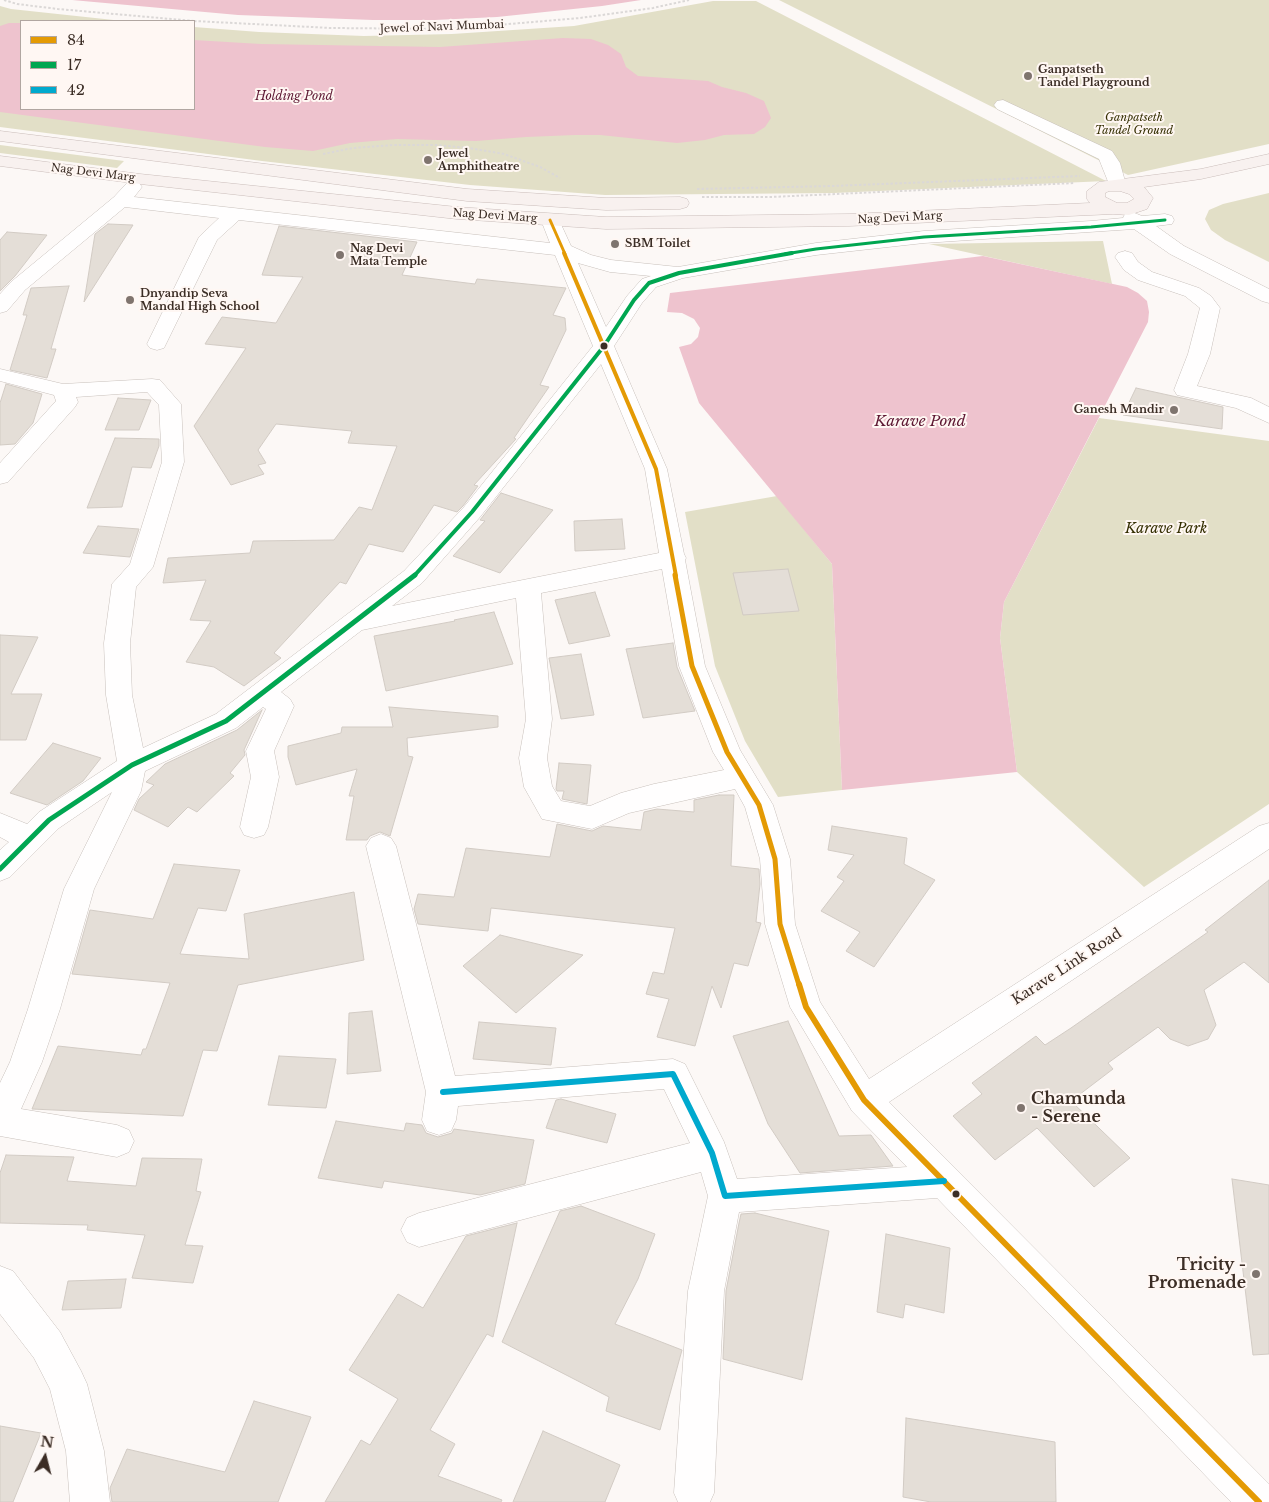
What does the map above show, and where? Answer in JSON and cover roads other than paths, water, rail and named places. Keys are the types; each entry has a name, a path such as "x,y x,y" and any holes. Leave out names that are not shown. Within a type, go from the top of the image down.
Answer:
{"main road":[{"name":"Nag Devi Marg","path":"0,136 467,195 606,204 695,196"},
{"path":"120,176 141,154"},
{"path":"1117,208 1096,198 1096,191 1103,184 1201,174 1269,159"},
{"name":"Nag Devi Marg","path":"0,161 140,179 456,213 606,224 849,220 1117,208"},
{"path":"1103,184 1136,190 1144,198 1140,210"},
{"path":"1140,210 1162,199"}],"street":[{"path":"1003,105 1106,155 1111,163 1103,184"},
{"path":"0,307 18,286 121,201 140,179"},
{"path":"121,201 563,250 584,259 610,266 679,272"},
{"path":"1117,208 1140,210 1173,225"},
{"path":"0,869 50,820 132,765 226,721 413,577 472,512 604,346 640,291 648,283 679,272 816,249 1140,210"},
{"path":"1140,210 1177,250 1269,297"},
{"path":"157,344 209,237 234,214"},
{"path":"550,220 656,469 674,558 692,666 727,752 758,805 775,859 780,924 806,1008 864,1100 1259,1502"},
{"path":"1125,258 1131,266 1145,276 1192,292 1204,300 1210,308 1199,354 1185,390 1243,403 1269,416"},
{"path":"0,374 63,391 152,385 170,404 174,462 141,567 124,584 117,642 119,695 132,765 127,791 79,889 44,1009 26,1062 0,1121 117,1140"},
{"path":"0,477 67,402 63,391"},
{"path":"355,622 674,558"},
{"path":"528,587 539,720 533,758 538,787 552,811 592,818 621,804 741,776"},
{"path":"254,827 266,777 260,751 281,706 263,693"},
{"path":"0,824 30,839"},
{"name":"Karave Link Road","path":"864,1100 1269,834"},
{"path":"381,846 441,1106 673,1074 712,1153 725,1196 706,1290 694,1493"},
{"path":"419,1230 712,1153"},
{"path":"725,1196 944,1181"},
{"path":"0,1284 47,1345 68,1384 84,1451 90,1502"}],"water":[{"path":"72,0 641,0 497,17 373,20 238,15"},
{"name":"Holding Pond","path":"9,23 20,23 20,110 195,110 195,40 261,44 440,47 563,38 591,39 608,45 621,54 626,67 638,76 708,81 722,87 746,93 764,101 771,118 765,127 754,134 724,135 705,140 677,143 600,135 575,135 476,141 397,139 350,143 313,151 265,147 0,112 0,26"},
{"name":"Karave Pond","path":"983,256 1127,287 1147,301 1148,322 1004,602 1000,638 1017,772 842,790 832,564 699,403 679,347 691,344 698,337 700,328 694,319 682,313 667,312 670,293"}],"place":[{"name":"Ganpatseth Tandel Playground","path":"1028,76"},
{"name":"Jewel Amphitheatre","path":"428,160"},
{"name":"SBM Toilet","path":"615,244"},
{"name":"Nag Devi Mata Temple","path":"340,255"},
{"name":"Dnyandip Seva Mandal High School","path":"130,300"},
{"name":"Ganesh Mandir","path":"1174,410"},
{"name":"Chamunda - Serene","path":"1021,1108"},
{"name":"Tricity - Promenade","path":"1256,1274"}],"park label":[{"name":"Ganpatseth Tandel Ground","path":"1134,124"},
{"name":"Karave Park","path":"1166,529"}]}
